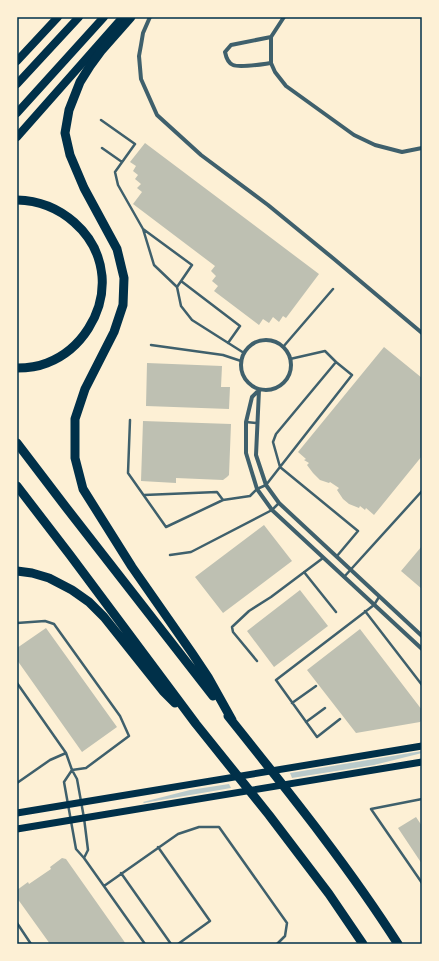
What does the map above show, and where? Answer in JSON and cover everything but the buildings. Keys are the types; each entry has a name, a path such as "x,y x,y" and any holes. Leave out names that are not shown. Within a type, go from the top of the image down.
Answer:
{"highway":[{"path":"17,61 58,17"},
{"path":"17,84 79,17"},
{"path":"17,113 104,17"},
{"path":"17,137 123,17"},
{"path":"131,17 101,51 80,82 69,110 65,133 70,156 84,188 117,249 124,278 123,305 114,332 85,389 75,419 75,458 83,489 132,567 208,677 232,720"},
{"path":"17,200 34,202 51,207 67,216 86,235 94,249 102,276 100,301 93,321 77,343 65,354 46,364 26,368 17,368"},
{"path":"17,443 301,808 353,878 398,944"},
{"path":"17,486 75,561 196,724 269,815 329,894 363,944"},
{"path":"17,571 32,573 49,578 72,590 89,602 104,617 163,691 196,724"}],"main road":[{"path":"17,813 422,746"},
{"path":"17,829 422,762"}],"street":[{"path":"150,17 144,33 139,56 140,79 157,115 201,155 274,210 422,333"},
{"path":"284,17 271,36 271,63 275,72 289,89 354,136 375,146 402,152 422,148"},
{"path":"271,36 231,45 225,52 227,60 233,65 246,66 271,63"},
{"path":"262,340 270,340 283,347 288,353 291,368 289,376 284,383 272,390 259,390 252,387 243,376 241,368 241,361 244,353 255,342 262,340"},
{"path":"259,390 252,397 246,422 246,453 257,489 272,510 422,649"},
{"path":"259,390 256,455 266,485 279,503 422,636"}],"lane":[{"path":"102,120 135,144 115,172 118,185 143,229 154,265 177,287 181,306 192,320 244,353"},
{"path":"102,148 122,162"},
{"path":"143,229 192,265 177,287"},
{"path":"181,281 240,326 228,343"},
{"path":"283,347 333,289"},
{"path":"151,345 223,355 241,361"},
{"path":"130,420 128,473 166,527 223,500 250,496 257,489 266,485 352,375 325,351 290,359"},
{"path":"336,362 276,434 273,442 280,467 358,531 336,557"},
{"path":"246,422 257,423"},
{"path":"344,577 422,491"},
{"path":"143,495 217,492 223,500"},
{"path":"170,555 190,552 272,510 279,503"},
{"path":"256,661 233,632 232,627 249,611 271,597 323,557"},
{"path":"304,572 336,612"},
{"path":"340,719 316,737 276,680 374,605 380,597"},
{"path":"365,611 422,685"},
{"path":"17,623 45,621 54,624 120,716 129,736 86,768 72,770 64,782 76,849 145,944"},
{"path":"17,683 19,688 66,753 77,779 88,850 84,858"},
{"path":"292,703 316,686"},
{"path":"306,722 325,708"},
{"path":"17,783 50,760 66,753"},
{"path":"422,799 371,809 422,883"},
{"path":"104,886 178,834 199,827 219,827 287,923 285,936 277,944"},
{"path":"158,847 210,921 178,944"},
{"path":"121,873 170,944"},
{"path":"17,923 32,944"}],"shaded area":[{"path":"422,751 422,753 374,765 292,778 290,773"},
{"path":"229,784 231,788 143,802 190,790"}]}
